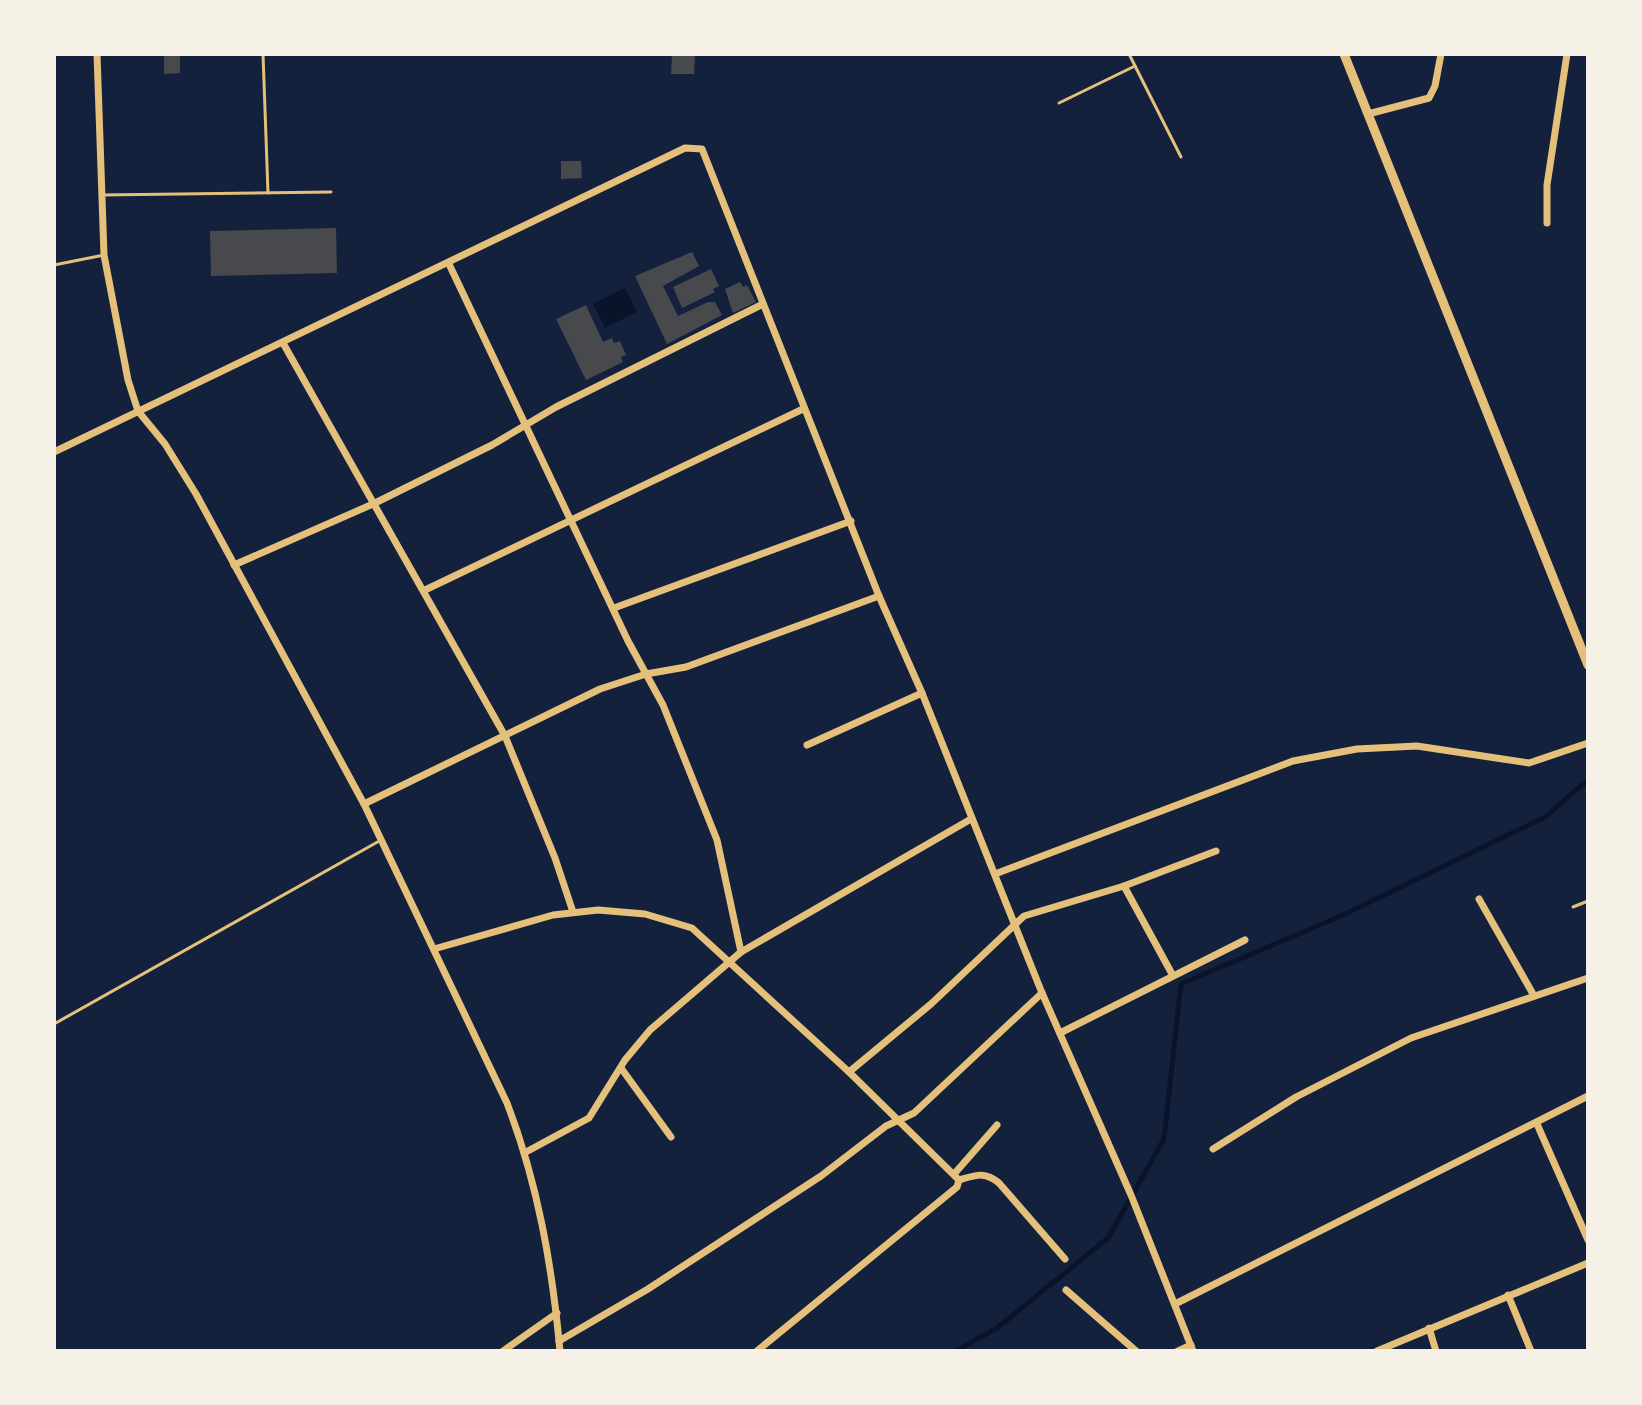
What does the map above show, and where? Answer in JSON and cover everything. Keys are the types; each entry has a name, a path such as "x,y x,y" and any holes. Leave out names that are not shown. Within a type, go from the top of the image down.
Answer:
{"street":[{"path":"97,54 104,255 128,380 138,411 188,481 364,804 526,1152 545,1229 560,1351"},
{"path":"1344,54 1588,665"},
{"path":"1368,114 1429,98 1437,80 1441,54"},
{"path":"1547,223 1547,185 1567,54"},
{"path":"54,452 694,146 707,155 761,305 879,596 922,693 1042,993 1131,1195 1175,1304 1192,1348 1178,1351"},
{"path":"449,264 663,705 711,821 741,952"},
{"path":"234,565 373,504 761,305"},
{"path":"283,343 505,736 555,858 573,912"},
{"path":"425,590 803,409"},
{"path":"614,608 851,521"},
{"path":"364,804 600,689 646,674 686,667 879,596"},
{"path":"807,745 922,693"},
{"path":"995,874 1293,761 1357,749 1417,746 1529,763 1588,743"},
{"path":"526,1152 589,1118 621,1068 662,1018 741,952 971,819"},
{"path":"849,1072 1002,940 1013,922 1032,912 1124,886 1216,851"},
{"path":"1124,886 1172,974"},
{"path":"1479,899 1533,994"},
{"path":"434,949 497,929 573,912 621,911 673,920 702,935 957,1177"},
{"path":"1060,1033 1172,974 1245,940"},
{"path":"1213,1149 1296,1097 1411,1038 1533,994 1588,978"},
{"path":"559,1341 659,1281 821,1176 897,1121 914,1113 1042,993"},
{"path":"621,1068 671,1137"},
{"path":"1175,1304 1588,1096"},
{"path":"1537,1124 1588,1240"},
{"path":"757,1351 957,1187 957,1177 997,1125"},
{"path":"957,1177 979,1173 990,1175 1065,1259"},
{"path":"1377,1351 1588,1263"},
{"path":"1066,1290 1136,1351"},
{"path":"1508,1295 1531,1351"},
{"path":"503,1351 557,1313"},
{"path":"1429,1328 1436,1351"}],"lane":[{"path":"263,54 268,193"},
{"path":"1129,54 1181,157"},
{"path":"1059,103 1135,66"},
{"path":"102,195 331,192"},
{"path":"54,265 104,255"},
{"path":"54,1024 381,840"},
{"path":"1573,907 1588,901"}],"water":[{"path":"625,288 637,312 605,328 593,304"}],"building":[{"path":"164,54 180,54 180,73 164,74"},
{"path":"672,54 695,54 694,74 671,74"},
{"path":"561,161 581,161 582,178 561,179"},
{"path":"336,228 337,273 211,276 210,231"},
{"path":"692,252 699,266 663,286 678,316 708,302 715,302 722,315 667,344 635,276"},
{"path":"711,269 719,286 713,289 715,292 682,308 673,287"},
{"path":"740,282 743,287 747,285 756,302 733,313 725,289"},
{"path":"586,305 603,342 612,338 614,343 620,341 626,355 621,357 623,362 586,380 556,319"}],"waterway":[{"path":"956,1351 997,1328 1108,1238 1164,1139 1181,984 1343,915 1545,817 1588,780"}]}
